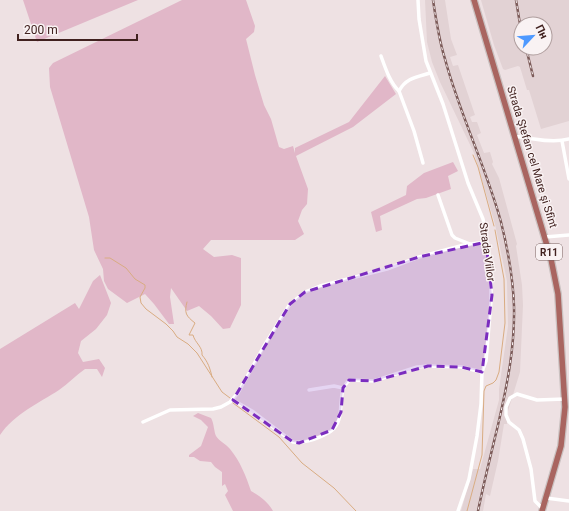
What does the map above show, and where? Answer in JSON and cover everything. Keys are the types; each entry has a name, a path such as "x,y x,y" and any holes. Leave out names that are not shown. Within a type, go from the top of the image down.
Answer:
{"main road":[{"name":"Strada Ştefan cel Mare şi Sfînt","path":"474,0 545,237 558,294 565,399 567,407 561,446 542,510"}],"street":[{"name":"Strada Viilor","path":"418,0 424,54 443,104 468,183 483,219 486,229 486,242 491,268 492,295 486,360 482,372 481,404 477,436 469,479 458,511"},
{"path":"381,56 393,82 399,91 414,131 423,163"},
{"path":"399,91 408,80 430,73"},
{"path":"516,137 521,136 541,140 562,141 569,139"},
{"path":"562,141 569,179"},
{"name":"Strada Viilor","path":"438,195 452,235 455,238 470,244"},
{"path":"545,237 569,235"},
{"path":"142,422 170,410 213,409 225,405 233,400 290,304 305,292 320,286 387,269 418,257 470,244 486,242"},
{"path":"233,400 252,411 293,442 299,443 314,439 332,430 338,422 341,412 343,388 350,380 374,381 424,366 461,367 482,372"},
{"path":"309,390 334,386 343,388"},
{"path":"542,510 535,501 531,469 525,444 519,430 509,422 506,412 507,403 512,395 518,394 537,400 565,399"},
{"path":"546,498 569,501"}],"highlighted area":[{"path":"486,242 492,295 482,372 461,367 428,366 374,381 349,380 343,388 341,412 332,430 299,443 293,442 233,400 290,304 305,292 419,257"}],"shaded area":[{"path":"23,0 138,0 37,42"},
{"path":"182,0 246,0 255,26 254,32 246,39 264,105 271,119 279,147 284,149 293,146 295,153 295,148 349,122 385,76 396,94 353,127 296,156 308,189 307,204 302,210 298,221 304,234 295,240 211,240 203,249 214,257 232,255 241,258 241,305 230,328 223,329 199,306 187,311 171,288 170,297 174,324 169,324 145,294 127,303 108,289 104,281 103,269 94,250 89,217 50,87 49,68 53,63"},
{"path":"425,0 445,0 451,39 457,55 450,57 453,66 458,65 475,115 470,117 472,122 477,122 481,133 477,135 484,153 490,152 493,162 492,164 499,178 517,244 516,246 522,285 523,305 520,372 508,411 507,424 504,424 490,496 486,494 483,511 461,511 473,469 480,469 499,400 499,389 508,326 507,281 495,224 474,153 432,62 427,42"},
{"path":"481,0 569,0 569,121 541,129 520,67 518,66 505,70 503,69 494,45"},
{"path":"453,162 458,171 448,176 451,189 426,198 417,199 380,216 382,230 376,232 371,212 406,195 407,186 424,173"},
{"path":"100,275 111,303 107,315 96,329 81,341 78,353 83,362 99,359 105,368 102,377 97,369 85,369 59,390 35,404 12,421 0,435 0,349 75,303 79,309 93,281"},
{"path":"198,413 211,418 216,436 234,454 245,474 251,491 264,500 273,511 233,511 225,495 228,491 225,484 222,486 222,472 211,462 200,461 194,457 189,457 189,455 201,446 208,427 201,420 193,416"}],"waterway":[{"path":"473,155 478,167 494,226"},
{"path":"467,511 482,455 484,391 486,386 496,380 499,372 505,323 504,279 495,230"},
{"path":"105,258 110,258 126,268 135,279 145,285 140,297 141,303 146,309 166,324 177,337 188,344 197,353 222,392 230,398"},
{"path":"187,302 186,314 195,323 189,335 193,335 200,347 212,377"},
{"path":"233,403 279,437 302,463 334,488 356,511"}],"railway":[{"path":"433,0 441,45 451,80 488,181 501,222 513,285 514,321 510,366 478,511"},
{"path":"516,0 519,16"},
{"path":"528,56 533,76"}]}
